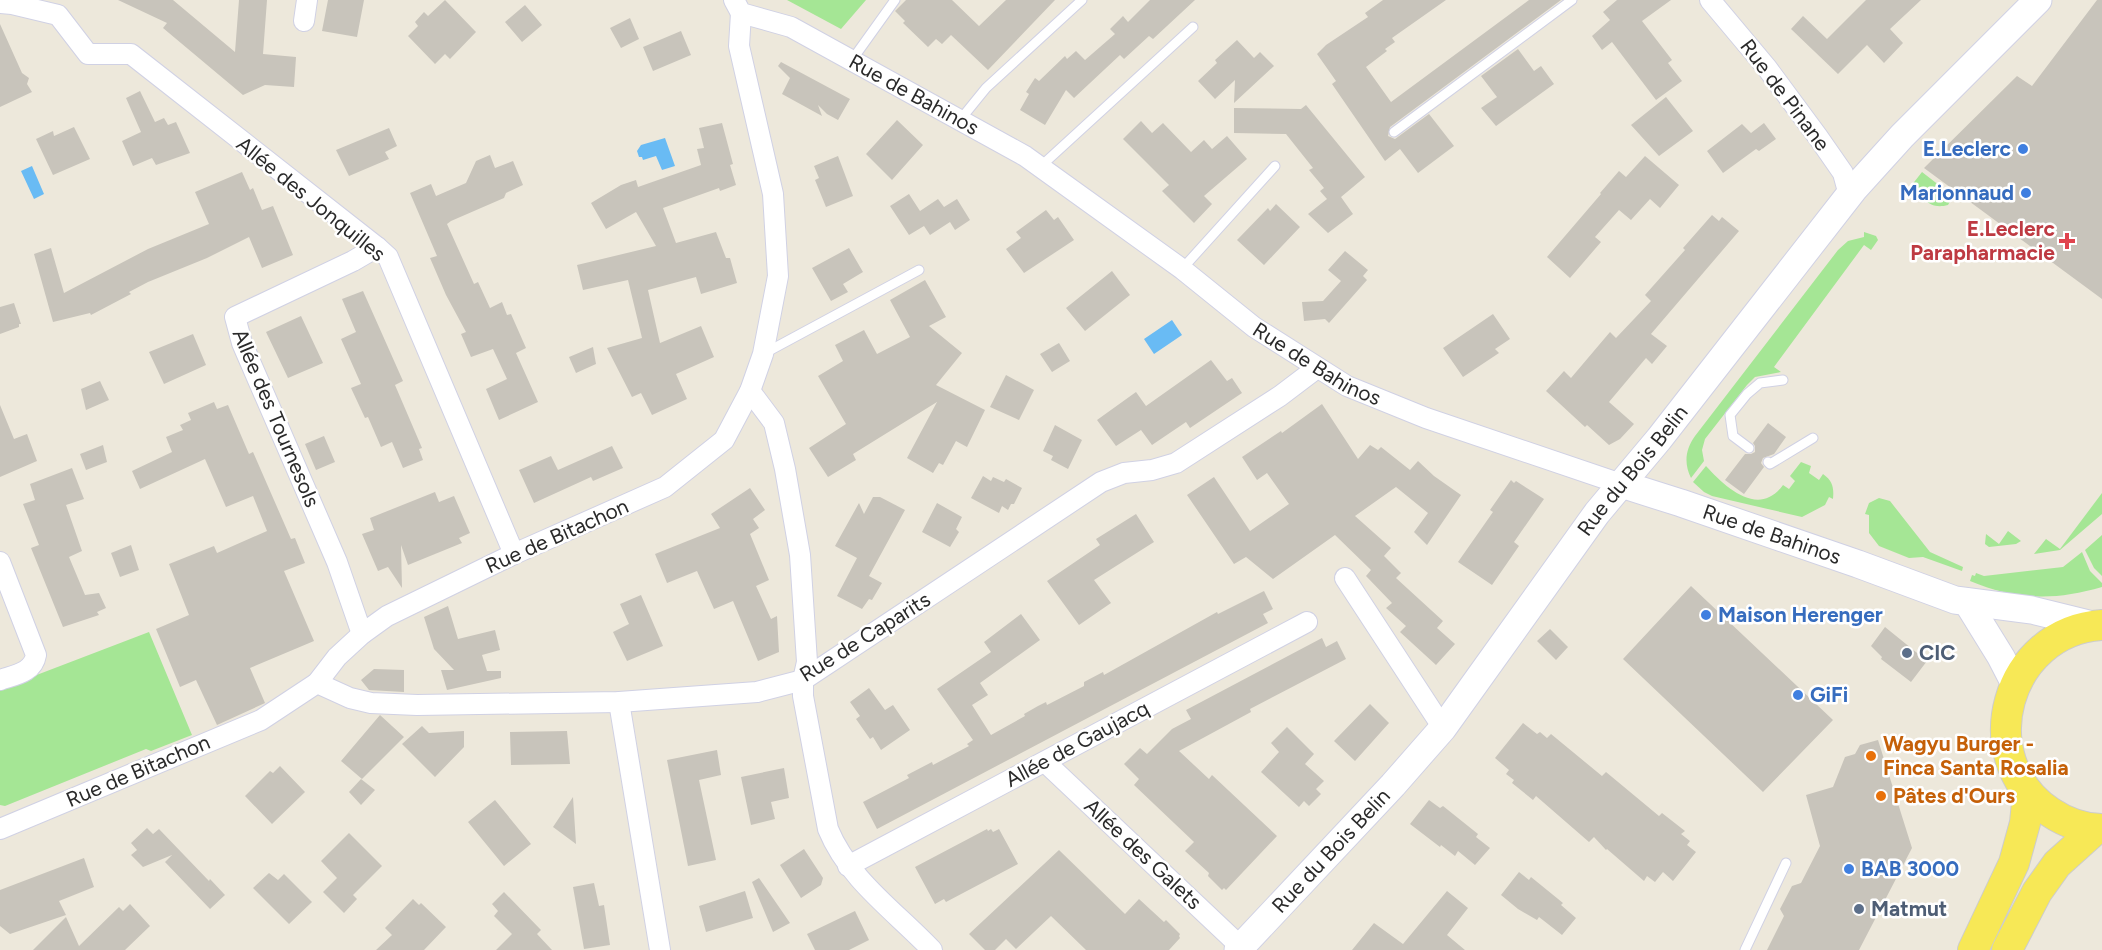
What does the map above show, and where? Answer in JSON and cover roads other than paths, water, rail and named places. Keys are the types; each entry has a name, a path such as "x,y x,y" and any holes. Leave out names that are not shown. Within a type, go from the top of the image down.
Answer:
{"main road":[{"path":"2098,625 2061,636 2034,656 2015,684 2006,714 2007,746 2018,778 2028,792 2059,818 2077,825 2099,829"},
{"path":"1973,950 2014,863 2025,823 2028,792"},
{"path":"2007,950 2037,892 2057,864 2099,829"}],"street":[{"path":"304,21 307,0"},
{"name":"Rue de Pinane","path":"1710,0 1767,68 1818,137 1843,173 1849,195"},
{"name":"Rue du Bois Belin","path":"1240,948 1393,785 1443,728 1597,513 1659,439 1849,195 1902,136 2038,0"},
{"name":"Allée des Jonquilles","path":"0,3 58,15 88,54 132,54 388,257 514,554"},
{"name":"Rue de Bahinos","path":"737,6 791,27 1025,156 1182,269 1254,327 1347,386 1426,418 1681,503 1955,600 2032,609 2098,625"},
{"name":"Rue de Bitachon","path":"0,829 261,720 317,683 337,657 362,634 387,616 514,554 665,487 724,440 750,391 763,354 778,276 773,194 739,46 737,6"},
{"name":"Allée des Tournesols","path":"362,634 337,562 242,343 235,317 353,261 377,247"},
{"name":"Rue de Caparits","path":"317,683 350,698 371,703 417,705 619,702 757,692 803,680 1101,482 1124,473 1152,470 1176,463 1280,396 1317,368"},
{"path":"750,391 774,423 785,469 800,555 807,662 803,680 803,696 828,829 834,845 864,885 932,950"},
{"path":"0,562 36,655 33,665 25,672 0,680"},
{"path":"1345,578 1443,728"},
{"path":"1967,602 2015,684"},
{"name":"Allée de Gaujacq","path":"848,866 1306,622"},
{"path":"619,702 660,950"},
{"name":"Allée des Galets","path":"1044,762 1240,948"}],"lane":[{"path":"852,60 895,0"},
{"path":"960,120 986,88 1082,0"},
{"path":"1394,132 1572,0"},
{"path":"1040,167 1193,27"},
{"path":"1182,269 1275,166"},
{"path":"763,354 919,270"},
{"path":"1749,448 1733,436 1730,415 1747,394 1760,383 1783,380"},
{"path":"1768,462 1770,464 1813,438"},
{"path":"1745,950 1786,863"}],"water":[{"path":"665,138 675,166 662,170 656,156 643,160 639,157 637,151 641,145"},
{"path":"32,166 44,194 34,199 21,171"},
{"path":"1172,320 1182,335 1154,354 1144,339"}],"place":[{"name":"E.Leclerc","path":"2023,149"},
{"name":"Marionnaud","path":"2026,193"},
{"name":"E.Leclerc Parapharmacie","path":"2067,241"},
{"name":"Maison Herenger","path":"1706,615"},
{"name":"CIC","path":"1907,653"},
{"name":"GiFi","path":"1798,695"},
{"name":"Wagyu Burger - Finca Santa Rosalia","path":"1871,756"},
{"name":"Pâtes d'Ours","path":"1881,796"},
{"name":"BAB 3000","path":"1849,869"},
{"name":"Matmut","path":"1859,909"}]}
